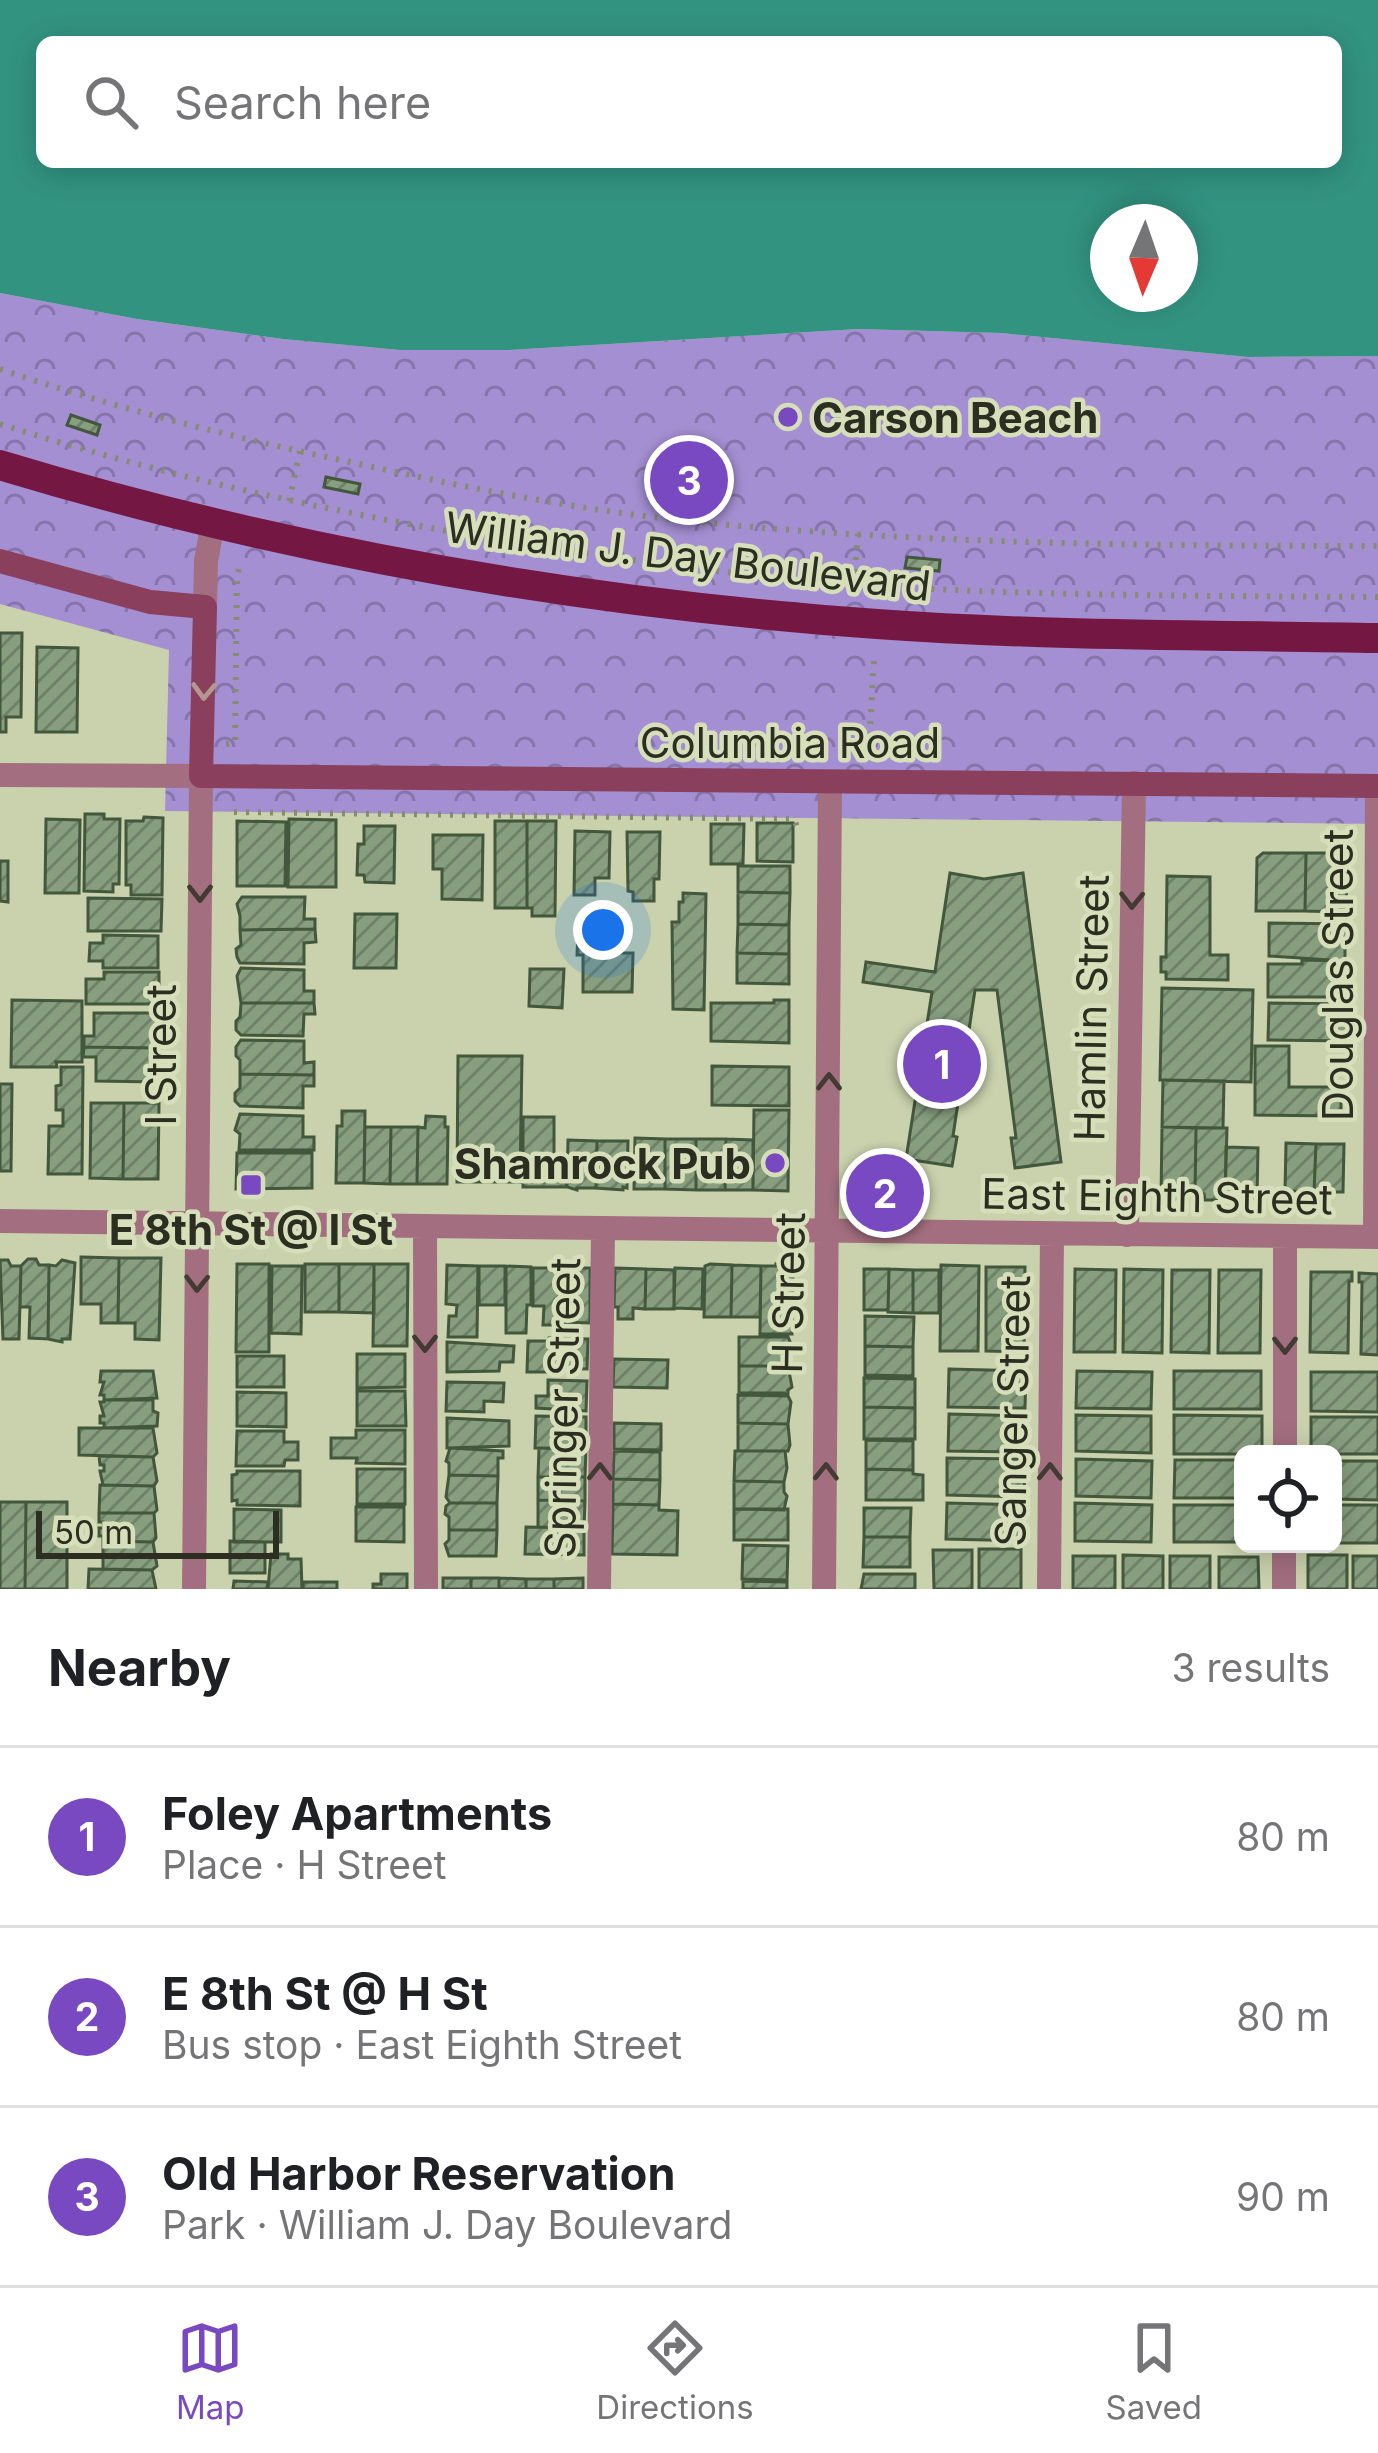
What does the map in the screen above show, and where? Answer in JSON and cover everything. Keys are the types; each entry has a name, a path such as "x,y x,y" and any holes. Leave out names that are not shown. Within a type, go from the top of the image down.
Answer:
{"main road":[{"name":"William J. Day Boulevard","path":"0,465 248,531 611,597 785,616 997,631 1378,638"},
{"path":"0,561 150,602 205,607"},
{"name":"I Street","path":"201,776 205,607"},
{"name":"Columbia Road","path":"201,776 1378,786"}],"street":[{"name":"I Street","path":"205,607 213,523"},
{"path":"0,775 201,776"},
{"name":"I Street","path":"194,1589 201,776"},
{"name":"H Street","path":"824,1589 830,782"},
{"name":"Hamlin Street","path":"1127,1234 1134,783"},
{"name":"Douglas Street","path":"1376,1237 1378,786"},
{"name":"East Eighth Street","path":"0,1221 1376,1237"},
{"path":"425,1226 426,1589"},
{"name":"Springer Street","path":"599,1589 603,1228"},
{"name":"Sanger Street","path":"1049,1589 1052,1234"},
{"path":"1285,1236 1285,1445"},
{"path":"1284,1553 1284,1589"}],"path":[{"path":"0,369 82,397 300,452 589,508 706,523 858,533 1115,544 1378,546"},
{"path":"0,424 289,500 626,561 854,584 1058,593 1378,597"},
{"path":"289,500 300,452"},
{"path":"235,743 237,577 248,531"},
{"path":"854,584 858,533"},
{"path":"869,748 874,659"},
{"path":"234,812 794,819 797,827"}],"green space":[{"path":"0,293 137,319 400,350 509,350 858,329 1001,333 1248,357 1378,356 1378,824 165,811 169,650 0,604"}],"water":[{"path":"0,0 1378,0 1378,356 1248,357 1001,333 858,329 509,350 400,350 137,319 0,293"}],"building":[{"path":"71,415 100,425 97,435 67,425"},
{"path":"326,477 360,484 358,494 324,487"},
{"path":"907,557 940,560 939,571 905,568"},
{"path":"0,633 22,633 21,717 6,717 6,732 0,732"},
{"path":"37,647 78,648 77,732 36,732"},
{"path":"85,814 120,819 119,884 113,884 113,892 84,891"},
{"path":"144,817 163,818 162,895 131,895 131,885 126,885 126,821 143,821"},
{"path":"46,819 80,820 79,893 45,893"},
{"path":"289,819 336,820 336,887 288,887"},
{"path":"237,821 286,822 285,886 237,886"},
{"path":"495,821 527,821 527,908 495,908"},
{"path":"527,821 556,821 555,916 532,916 532,908 527,908"},
{"path":"757,823 793,823 793,862 757,861"},
{"path":"711,824 744,824 743,864 711,864"},
{"path":"364,826 395,826 394,883 365,882 364,875 357,875"},
{"path":"575,831 610,832 609,878 595,878 595,895 574,895"},
{"path":"627,832 660,832 654,901 633,901 633,892 628,891"},
{"path":"433,835 483,835 482,900 442,899 442,869 433,869"},
{"path":"1263,853 1306,853 1305,911 1256,911 1257,858"},
{"path":"1306,853 1339,853 1347,862 1346,912 1305,911"},
{"path":"0,861 8,861 8,902 0,901"},
{"path":"738,866 790,866 790,893 738,892"},
{"path":"950,873 984,879 1023,873 1061,1162 1015,1168 1011,1138 1016,1138 997,990 975,990 952,1166 906,1159 932,992 863,982 866,962 935,972"},
{"path":"1167,876 1210,877 1210,955 1228,955 1228,980 1166,979 1166,972 1161,972 1161,957 1166,957"},
{"path":"738,892 790,893 789,925 738,924"},
{"path":"683,893 706,894 704,1010 673,1009 672,922 679,922"},
{"path":"242,897 305,897 304,919 315,919 315,929 240,930 237,904"},
{"path":"88,898 162,899 161,931 88,931"},
{"path":"355,914 397,914 396,968 354,968"},
{"path":"1269,923 1349,924 1345,961 1269,956"},
{"path":"738,924 789,925 789,954 737,953"},
{"path":"315,929 316,942 304,943 304,964 240,963 237,957 240,930"},
{"path":"578,931 599,931 599,943 606,942 613,953 633,953 632,992 583,992"},
{"path":"103,935 158,936 158,968 103,968 103,961 89,961 90,943 103,943"},
{"path":"737,953 789,954 789,984 737,983"},
{"path":"1302,960 1345,961 1348,997 1268,997 1268,964 1302,964"},
{"path":"241,968 304,970 304,991 314,991 314,1003 241,1003 237,976"},
{"path":"530,969 564,969 562,1008 529,1006"},
{"path":"104,972 159,972 159,1004 86,1004 86,979 104,979"},
{"path":"1162,988 1253,990 1251,1082 1160,1080"},
{"path":"12,1000 82,1001 82,1062 11,1067"},
{"path":"789,1000 789,1043 711,1041 711,1003"},
{"path":"241,1003 314,1003 315,1014 304,1014 303,1036 241,1035 236,1021"},
{"path":"1269,1003 1348,1004 1347,1041 1268,1040"},
{"path":"94,1013 157,1013 157,1048 84,1047 84,1036 94,1036"},
{"path":"241,1040 304,1041 304,1063 314,1062 314,1075 240,1074 236,1047"},
{"path":"1255,1046 1289,1046 1289,1087 1341,1087 1341,1116 1255,1115"},
{"path":"84,1047 157,1048 157,1082 96,1081 96,1057 83,1057"},
{"path":"458,1056 522,1056 520,1182 457,1182"},
{"path":"712,1066 789,1067 789,1106 712,1105"},
{"path":"61,1067 83,1067 82,1174 48,1174 49,1126 63,1126 63,1110 56,1110"},
{"path":"240,1074 314,1075 314,1086 303,1086 303,1108 240,1106 235,1093"},
{"path":"1163,1080 1224,1081 1223,1128 1162,1127"},
{"path":"0,1084 12,1084 11,1171 0,1171"},
{"path":"91,1103 124,1103 123,1179 90,1178"},
{"path":"124,1103 159,1103 158,1179 123,1179"},
{"path":"754,1110 789,1110 788,1191 753,1190"},
{"path":"342,1111 365,1111 364,1183 336,1183 337,1126 342,1126"},
{"path":"240,1114 303,1116 303,1137 314,1137 314,1150 239,1150 240,1134 235,1130"},
{"path":"426,1116 445,1117 447,1184 417,1184 418,1127 425,1128"},
{"path":"523,1117 554,1117 554,1156 566,1156 566,1187 523,1187"},
{"path":"365,1127 391,1127 390,1184 364,1183"},
{"path":"391,1127 418,1127 417,1184 390,1184"},
{"path":"1162,1127 1196,1128 1195,1194 1186,1194 1186,1199 1161,1199"},
{"path":"1196,1128 1227,1128 1225,1200 1205,1200 1204,1194 1195,1194"},
{"path":"635,1138 665,1139 665,1189 634,1189"},
{"path":"665,1139 696,1139 696,1190 665,1189"},
{"path":"696,1139 726,1139 725,1190 696,1190"},
{"path":"726,1139 753,1140 753,1190 725,1190"},
{"path":"568,1140 597,1141 596,1188 567,1187"},
{"path":"597,1141 628,1141 627,1188 596,1188"},
{"path":"1286,1143 1316,1144 1314,1192 1285,1191"},
{"path":"1316,1144 1344,1144 1343,1192 1314,1192"},
{"path":"1226,1147 1258,1148 1257,1198 1248,1202 1225,1198"},
{"path":"237,1153 312,1153 312,1188 236,1189"},
{"path":"81,1257 119,1258 118,1323 101,1323 101,1304 81,1304"},
{"path":"119,1258 161,1258 159,1340 135,1339 135,1323 118,1323"},
{"path":"28,1259 49,1265 48,1339 29,1338 30,1307 20,1307 21,1266"},
{"path":"0,1260 21,1266 19,1339 3,1339"},
{"path":"62,1260 75,1263 70,1339 62,1342 48,1339 49,1265"},
{"path":"237,1264 269,1264 269,1352 236,1352"},
{"path":"305,1264 339,1264 339,1312 305,1312"},
{"path":"339,1264 374,1264 374,1313 339,1312"},
{"path":"374,1264 408,1264 407,1346 373,1346"},
{"path":"447,1265 478,1266 477,1337 448,1337 449,1316 456,1316 457,1305 446,1304"},
{"path":"732,1265 731,1317 704,1317 705,1266"},
{"path":"732,1265 761,1266 760,1317 731,1317"},
{"path":"941,1265 979,1266 978,1351 940,1351"},
{"path":"272,1266 302,1266 301,1334 271,1333"},
{"path":"479,1266 505,1266 505,1305 479,1305"},
{"path":"506,1266 531,1267 526,1333 506,1333"},
{"path":"761,1266 793,1267 792,1334 760,1334"},
{"path":"986,1267 1025,1267 1024,1352 986,1351"},
{"path":"533,1268 561,1268 560,1325 543,1325 544,1306 533,1306"},
{"path":"561,1268 590,1268 590,1323 560,1322"},
{"path":"615,1268 646,1269 645,1309 633,1308 633,1319 618,1319"},
{"path":"675,1268 703,1269 702,1309 674,1308"},
{"path":"646,1269 674,1270 674,1309 645,1309"},
{"path":"864,1269 889,1269 888,1310 864,1310"},
{"path":"889,1269 913,1270 913,1313 888,1312"},
{"path":"1075,1269 1116,1270 1115,1352 1074,1352"},
{"path":"1124,1269 1163,1270 1162,1353 1123,1352"},
{"path":"913,1270 939,1270 939,1313 913,1313"},
{"path":"1172,1270 1210,1270 1209,1353 1171,1352"},
{"path":"1219,1270 1261,1270 1260,1353 1218,1353"},
{"path":"1311,1272 1352,1272 1348,1353 1310,1352"},
{"path":"1359,1273 1378,1274 1378,1355 1361,1354"},
{"path":"865,1316 914,1317 913,1347 865,1346"},
{"path":"739,1337 788,1337 788,1366 739,1366"},
{"path":"588,1339 587,1369 527,1372 528,1341"},
{"path":"447,1342 514,1346 513,1362 500,1362 499,1371 447,1372"},
{"path":"865,1346 913,1347 913,1376 865,1375"},
{"path":"357,1354 405,1354 405,1387 357,1388"},
{"path":"237,1356 284,1356 284,1387 237,1387"},
{"path":"614,1359 668,1360 667,1388 613,1387"},
{"path":"739,1366 788,1366 792,1387 788,1396 739,1393"},
{"path":"949,1369 1026,1371 1025,1408 948,1407"},
{"path":"101,1371 153,1371 157,1398 104,1400"},
{"path":"1077,1371 1152,1372 1151,1409 1076,1408"},
{"path":"1174,1371 1261,1371 1261,1409 1174,1409"},
{"path":"1311,1372 1378,1372 1378,1412 1311,1411"},
{"path":"864,1378 915,1379 915,1408 864,1407"},
{"path":"548,1380 587,1381 586,1411 536,1408 536,1396 548,1396"},
{"path":"447,1382 504,1383 503,1402 484,1401 484,1412 446,1411"},
{"path":"357,1391 405,1391 406,1426 357,1426"},
{"path":"237,1392 286,1393 286,1427 237,1426"},
{"path":"738,1395 788,1396 788,1424 738,1423"},
{"path":"153,1400 157,1426 104,1428 100,1402"},
{"path":"864,1407 915,1408 915,1439 864,1439"},
{"path":"949,1414 1025,1416 1025,1452 948,1451"},
{"path":"1076,1415 1151,1416 1151,1453 1076,1451"},
{"path":"1174,1415 1262,1416 1262,1445 1234,1445 1234,1454 1174,1454"},
{"path":"536,1416 586,1417 586,1449 535,1448"},
{"path":"1311,1417 1378,1417 1378,1454 1342,1454 1342,1445 1311,1445"},
{"path":"447,1418 509,1421 509,1446 447,1448"},
{"path":"614,1423 661,1424 661,1450 614,1449"},
{"path":"738,1423 788,1424 788,1451 738,1451"},
{"path":"79,1428 153,1428 157,1453 153,1457 79,1455"},
{"path":"356,1430 405,1430 405,1464 331,1458 331,1438 356,1438"},
{"path":"237,1431 284,1431 284,1442 298,1442 298,1460 285,1460 284,1466 236,1466"},
{"path":"866,1440 913,1441 913,1470 866,1469"},
{"path":"450,1448 503,1451 498,1476 449,1475"},
{"path":"539,1448 586,1449 585,1477 538,1477"},
{"path":"614,1451 660,1452 660,1480 613,1479"},
{"path":"735,1451 785,1451 784,1482 734,1481"},
{"path":"99,1456 153,1457 157,1481 154,1486 103,1485 100,1471 104,1465"},
{"path":"947,1458 1025,1459 1024,1497 947,1495"},
{"path":"1076,1459 1152,1461 1151,1498 1076,1496"},
{"path":"1175,1460 1234,1460 1234,1498 1174,1498"},
{"path":"1342,1461 1378,1461 1378,1500 1342,1499"},
{"path":"357,1469 405,1469 405,1504 357,1504"},
{"path":"866,1469 913,1470 923,1475 923,1500 866,1500"},
{"path":"237,1471 300,1471 300,1506 237,1505 237,1500 232,1501 232,1475"},
{"path":"449,1475 498,1476 497,1503 450,1503 446,1497"},
{"path":"538,1477 585,1477 585,1501 538,1500"},
{"path":"613,1479 660,1480 659,1505 613,1504"},
{"path":"734,1481 784,1482 784,1510 734,1509"},
{"path":"100,1485 154,1486 157,1510 99,1513"},
{"path":"538,1500 585,1501 584,1528 538,1527"},
{"path":"0,1502 26,1502 25,1589 0,1589"},
{"path":"26,1502 67,1502 67,1589 25,1589"},
{"path":"450,1503 497,1503 497,1530 449,1530 445,1514"},
{"path":"947,1503 1024,1505 1023,1541 946,1539"},
{"path":"1075,1503 1152,1505 1151,1542 1075,1541"},
{"path":"613,1504 659,1505 659,1510 678,1511 677,1555 612,1554"},
{"path":"1174,1505 1234,1505 1234,1542 1174,1542"},
{"path":"1342,1505 1378,1505 1378,1543 1342,1543"},
{"path":"356,1507 404,1507 404,1542 356,1541"},
{"path":"864,1508 911,1508 910,1537 864,1537"},
{"path":"234,1509 281,1510 281,1542 234,1542"},
{"path":"734,1509 788,1509 788,1540 734,1540"},
{"path":"99,1513 154,1513 156,1538 153,1542 103,1541"},
{"path":"526,1527 584,1528 584,1555 525,1554"},
{"path":"449,1530 497,1530 496,1556 449,1556 445,1544"},
{"path":"864,1537 910,1537 910,1567 863,1567"},
{"path":"103,1541 153,1542 157,1566 152,1570 103,1569"},
{"path":"230,1541 265,1542 265,1573 230,1573"},
{"path":"743,1545 788,1546 787,1580 742,1579"},
{"path":"979,1549 1021,1549 1021,1589 979,1589"},
{"path":"933,1550 972,1550 972,1589 934,1589"},
{"path":"271,1554 301,1559 302,1589 268,1589"},
{"path":"1123,1555 1163,1556 1163,1589 1123,1589"},
{"path":"1308,1555 1347,1555 1347,1589 1308,1589"},
{"path":"1073,1556 1115,1556 1115,1589 1073,1589"},
{"path":"1170,1556 1210,1556 1210,1589 1170,1589"},
{"path":"1353,1556 1378,1556 1378,1589 1353,1589"},
{"path":"1219,1557 1258,1557 1259,1589 1219,1589"},
{"path":"89,1569 152,1570 156,1589 88,1589"},
{"path":"381,1574 407,1574 407,1589 373,1589 373,1584 381,1584"},
{"path":"864,1574 915,1574 915,1589 861,1589"},
{"path":"443,1578 471,1578 471,1589 443,1589"},
{"path":"471,1578 499,1578 499,1589 471,1589"},
{"path":"499,1578 526,1579 526,1589 499,1589"},
{"path":"583,1578 583,1589 554,1589 554,1579"},
{"path":"526,1579 554,1579 554,1589 526,1589"},
{"path":"234,1581 268,1582 267,1589 233,1589"},
{"path":"743,1581 787,1582 787,1589 743,1589"},
{"path":"303,1582 337,1582 337,1589 303,1589"}],"place":[{"name":"Carson Beach","path":"788,417"},
{"name":"Old Harbor Reservation","path":"689,480"},
{"name":"Foley Apartments","path":"942,1064"},
{"name":"Shamrock Pub","path":"775,1163"},
{"name":"E 8th St @ I St","path":"251,1185"},
{"name":"E 8th St @ H St","path":"885,1193"}]}
